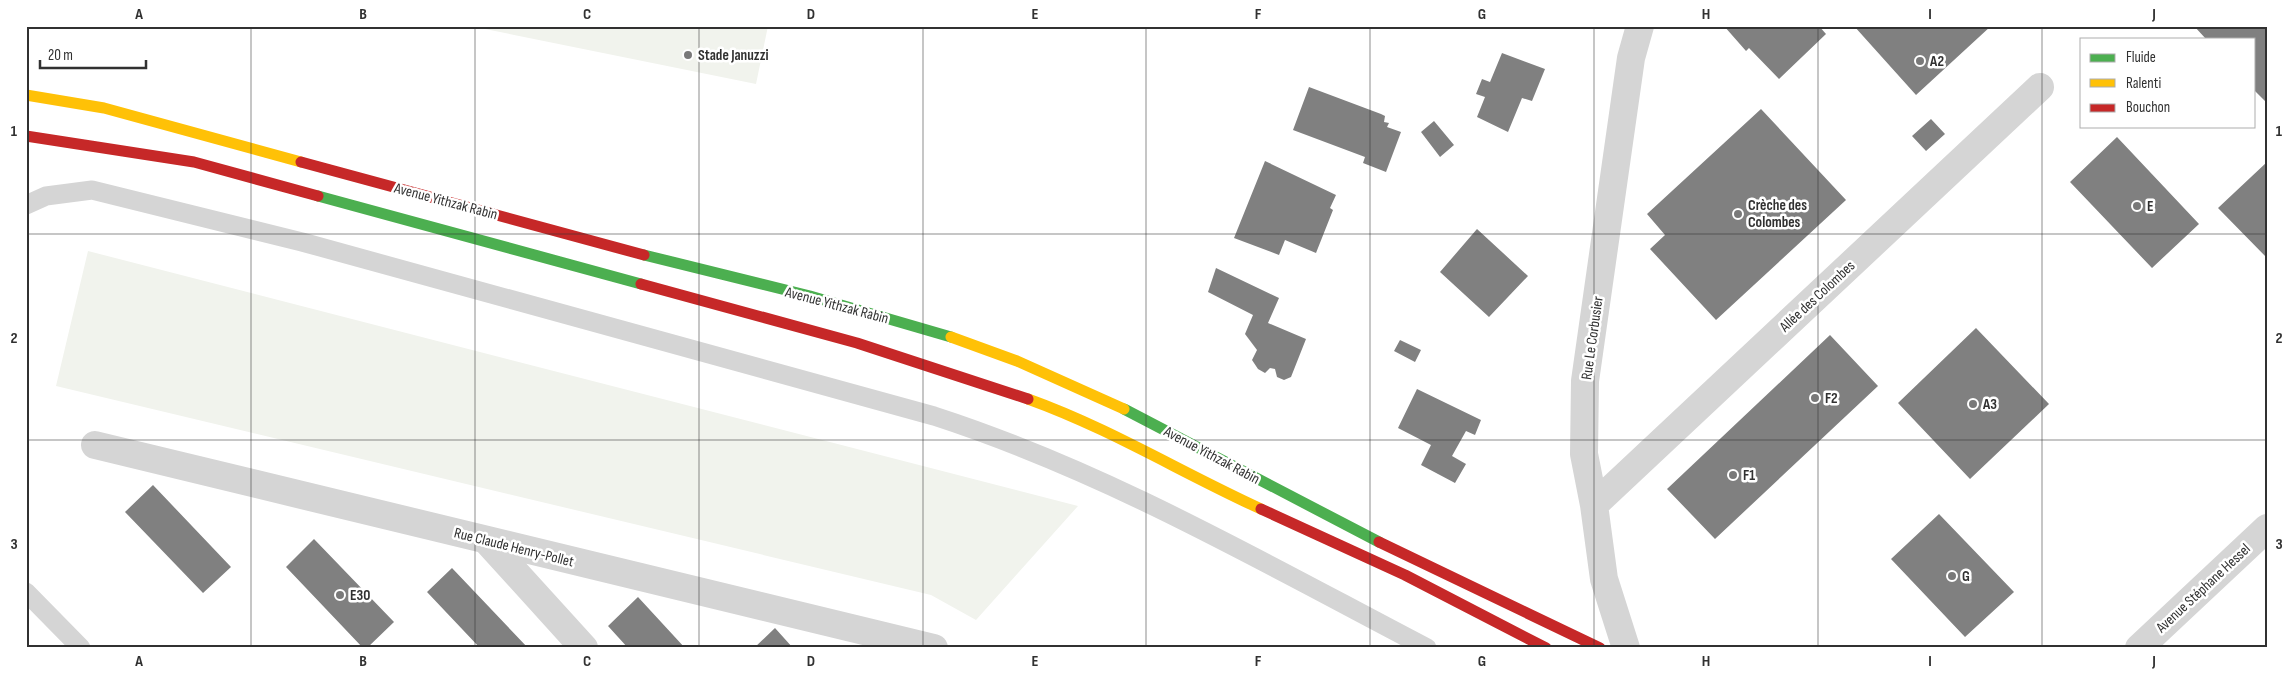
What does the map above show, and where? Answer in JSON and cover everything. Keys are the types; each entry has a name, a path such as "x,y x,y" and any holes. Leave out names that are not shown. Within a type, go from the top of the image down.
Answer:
{"main road":[{"name":"Avenue Yithzak Rabin","path":"26,95 104,108 597,243 865,312 937,333 1015,360 1088,392 1166,430 1309,506 1600,648"},
{"path":"85,117 104,108"},
{"name":"Avenue Yithzak Rabin","path":"26,136 194,162 857,343 975,381 1064,412 1162,458 1246,502 1405,575 1546,648"}],"street":[{"name":"Rue Le Corbusier","path":"1626,648 1604,579 1594,505 1584,454 1585,381 1631,58 1640,26"},
{"name":"Allée des Colombes","path":"1594,505 2040,87"},
{"name":"Rue Claude Henry-Pollet","path":"95,444 934,648"},
{"name":"Avenue Stéphane Hessel","path":"2139,648 2267,528"},
{"path":"486,540 584,648"}],"lane":[{"path":"26,205 46,196 92,190 310,244 934,416 993,435 1110,485 1427,648"},
{"path":"26,592 81,648"}],"shaded area":[{"name":"Stade Januzzi","path":"470,26 768,26 756,84"},
{"path":"88,251 1078,506 976,620 931,595 56,386"}],"building":[{"path":"1724,26 1819,26 1826,34 1779,79 1749,48 1746,51"},
{"name":"A2","path":"1854,26 1991,26 1916,95"},
{"path":"2194,26 2267,26 2267,103 2256,92 2256,38 2205,38"},
{"path":"1502,53 1545,69 1532,101 1522,98 1508,132 1477,117 1485,97 1476,94 1482,79 1490,82"},
{"path":"1309,87 1381,114 1385,116 1384,122 1389,123 1387,127 1401,132 1386,172 1363,163 1365,157 1293,130"},
{"name":"Crèche des Colombes","path":"1761,109 1846,200 1716,320 1650,249 1665,235 1647,214"},
{"path":"1931,119 1945,134 1926,151 1912,136"},
{"path":"1434,121 1454,145 1440,157 1421,132"},
{"name":"E","path":"2117,137 2199,224 2152,268 2070,182"},
{"path":"1265,161 1336,195 1330,208 1333,210 1316,253 1285,240 1279,255 1234,238"},
{"path":"2267,162 2267,258 2218,208"},
{"path":"1477,229 1528,276 1489,317 1440,272"},
{"path":"1216,268 1279,298 1268,323 1306,339 1291,377 1284,380 1277,377 1275,369 1270,368 1265,373 1258,369 1252,360 1257,350 1245,334 1253,315 1208,292"},
{"name":"A3","path":"1976,328 2049,404 1970,479 1898,403"},
{"path":"1830,335 1878,386 1715,539 1667,489"},
{"path":"1400,340 1421,350 1415,362 1394,351"},
{"path":"1417,389 1481,420 1475,435 1466,431 1452,456 1466,464 1455,483 1421,465 1431,445 1398,428"},
{"path":"153,485 231,567 203,593 125,512"},
{"name":"G","path":"1939,514 2014,592 1965,637 1891,559"},
{"name":"E30","path":"314,539 394,622 367,648 363,648 286,567"},
{"path":"452,568 528,648 480,648 427,592"},
{"path":"638,597 685,648 628,648 608,626"},
{"path":"775,628 793,648 754,648"}],"traffic: fast":[{"path":"318,196 641,284"},
{"path":"644,255 810,296 951,337"},
{"path":"1124,409 1379,542"}],"traffic: slow":[{"path":"26,95 104,108 301,162"},
{"path":"951,337 1017,361 1124,409"},
{"path":"1028,399 1087,423 1261,509"}],"traffic: jam":[{"path":"26,136 194,162 318,196"},
{"path":"301,162 644,255"},
{"path":"641,284 857,343 1028,399"},
{"path":"1261,509 1405,575 1546,648"},
{"path":"1379,542 1600,648"}],"place":[{"name":"Stade Januzzi","path":"688,55"},
{"name":"A2","path":"1920,61"},
{"name":"E","path":"2137,206"},
{"name":"Crèche des Colombes","path":"1738,214"},
{"name":"F2","path":"1815,398"},
{"name":"A3","path":"1973,404"},
{"name":"F1","path":"1733,475"},
{"name":"G","path":"1952,576"},
{"name":"E30","path":"340,595"}]}
